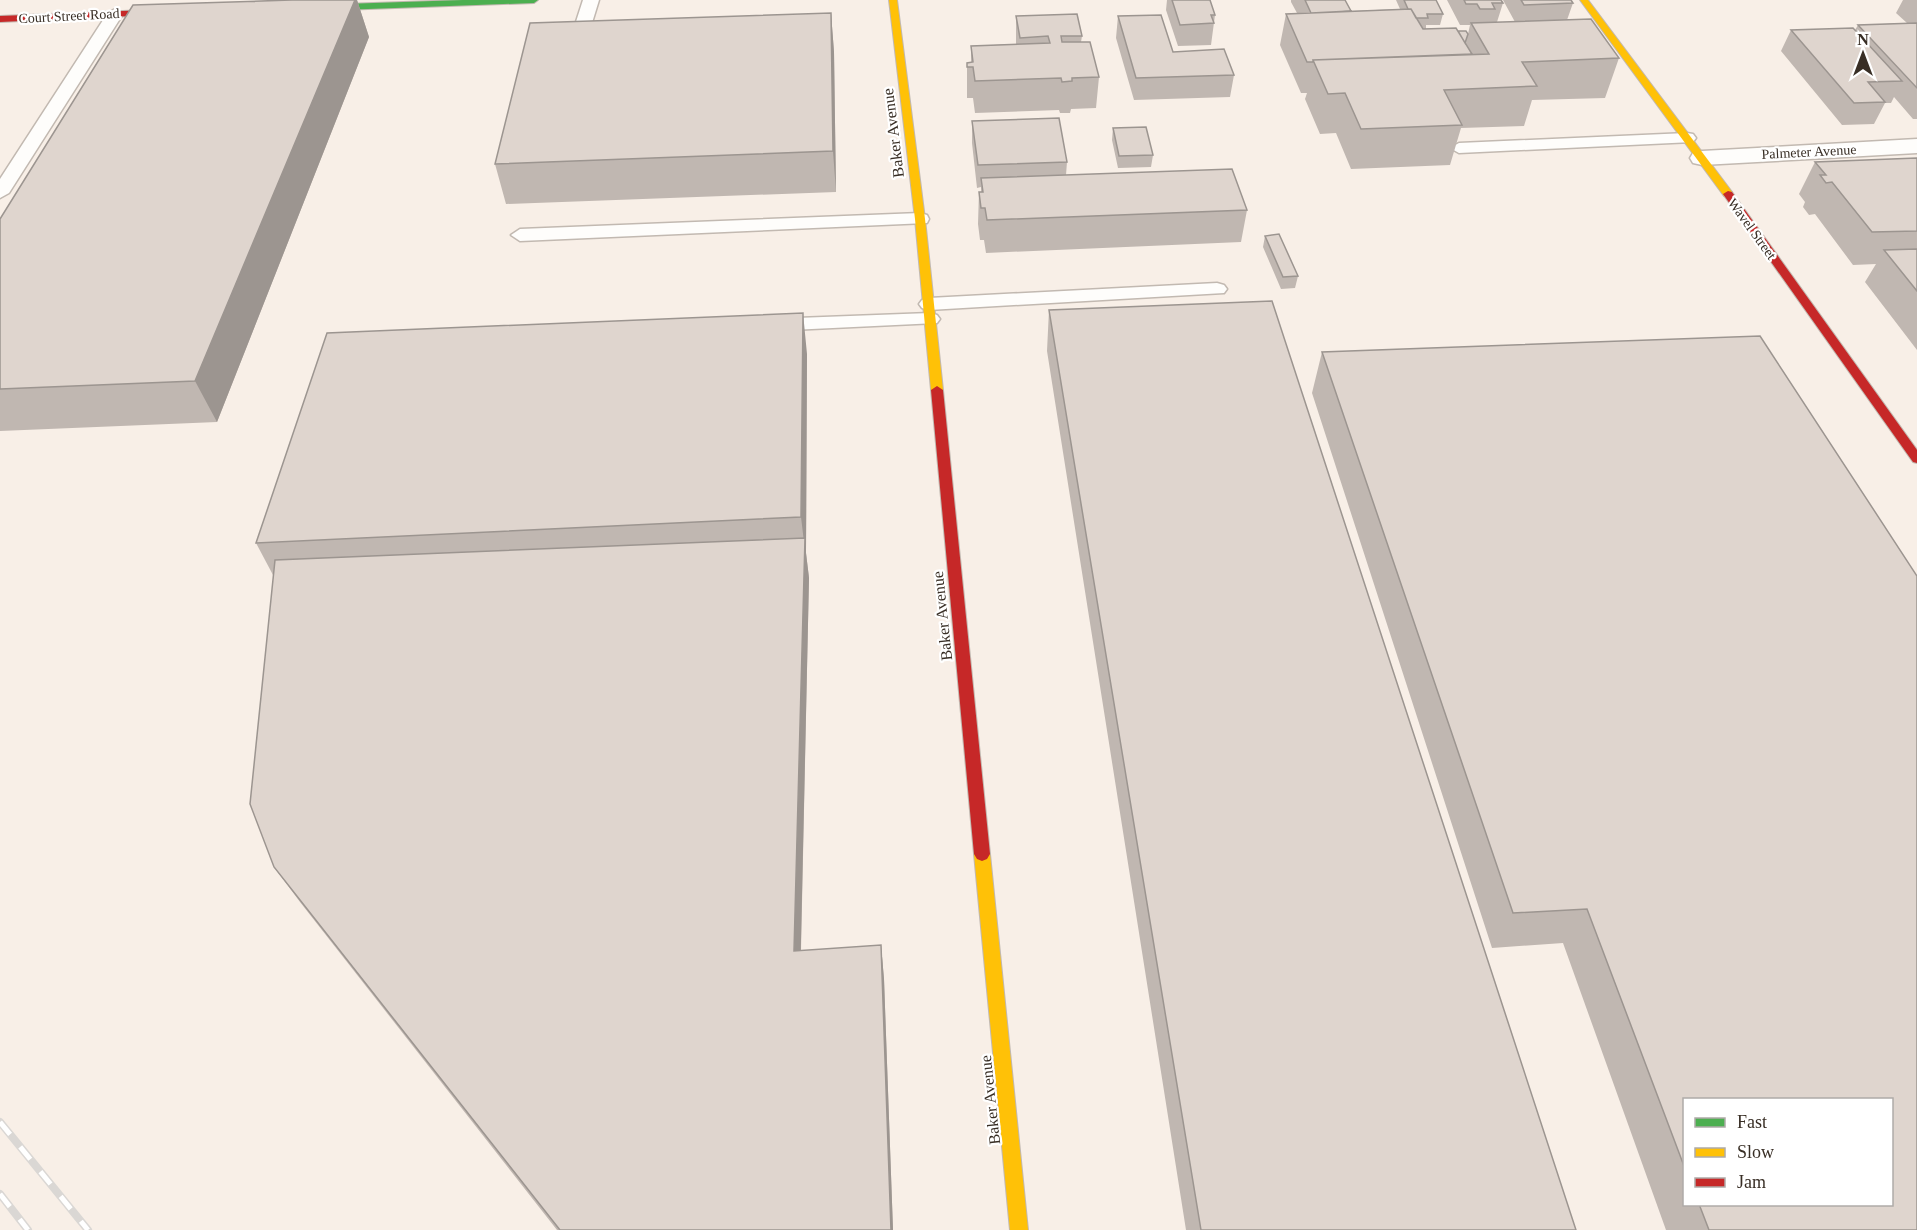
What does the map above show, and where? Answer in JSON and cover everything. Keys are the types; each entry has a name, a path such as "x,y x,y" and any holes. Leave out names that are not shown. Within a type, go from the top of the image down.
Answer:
{"street":[{"path":"305,8 366,3 534,0"},
{"name":"Baker Avenue","path":"893,0 920,219 1019,1230"},
{"name":"Wavel Street","path":"1584,0 1912,446"},
{"name":"Court Street Road","path":"0,20 115,14 135,7 185,12"},
{"name":"Palmeter Avenue","path":"1702,158 1917,146"}],"lane":[{"path":"591,0 582,27 590,31 625,30"},
{"path":"0,193 115,14"},
{"path":"1459,148 1687,138"},
{"path":"520,235 920,219"},
{"path":"754,325 1217,289"}],"building":[{"path":"355,0 195,381 0,389 0,219 133,5"},
{"path":"1172,0 1210,0 1215,15 1211,15 1214,23 1180,25"},
{"path":"1305,0 1345,0 1351,11 1311,13"},
{"path":"1404,0 1436,0 1443,14 1427,14 1428,18 1416,18"},
{"path":"1464,0 1501,0 1503,3 1492,3 1495,9 1480,9 1477,4 1466,4"},
{"path":"1521,0 1571,0 1573,3 1524,5"},
{"path":"1411,9 1423,29 1456,28 1472,54 1307,62 1286,14"},
{"path":"831,13 833,151 495,164 530,23"},
{"path":"1077,14 1082,36 1061,36 1062,42 1090,42 1099,77 1072,78 1072,81 1062,82 1061,78 975,81 973,67 967,67 967,63 973,62 971,46 1050,43 1048,36 1020,38 1016,16"},
{"path":"1161,15 1173,52 1224,49 1234,75 1136,78 1118,16"},
{"path":"1591,19 1619,58 1522,62 1537,86 1444,90 1462,125 1361,129 1345,93 1328,94 1313,60 1489,54 1471,23"},
{"path":"1917,23 1917,88 1858,25"},
{"path":"1853,28 1902,81 1868,82 1885,102 1854,103 1791,30"},
{"path":"1458,31 1466,31 1468,34 1465,43"},
{"path":"1059,118 1067,162 978,165 972,121"},
{"path":"1146,127 1153,155 1119,156 1113,128"},
{"path":"1917,158 1917,231 1872,232 1832,182 1826,183 1820,175 1826,175 1815,162"},
{"path":"1232,169 1247,210 987,220 985,208 981,208 979,192 983,192 981,178"},
{"path":"1279,234 1298,276 1283,277 1265,236"},
{"path":"1917,249 1917,291 1884,250"},
{"path":"1272,301 1576,1230 1201,1230 1049,310"},
{"path":"803,313 801,517 256,543 327,333"},
{"path":"1760,336 1917,576 1917,1230 1709,1230 1700,1206 1893,1206 1893,1098 1683,1098 1683,1163 1587,909 1513,913 1322,352"},
{"path":"805,538 794,951 881,945 891,1230 560,1230 274,867 250,804 275,560"}],"railway":[{"path":"0,1122 88,1230"},
{"path":"0,1194 28,1230"}],"traffic: fast":[{"path":"314,8 534,0"}],"traffic: slow":[{"path":"893,0 920,219 937,390"},
{"path":"1584,0 1728,194"},
{"path":"982,854 1019,1230"}],"traffic: jam":[{"path":"0,19 172,12"},
{"path":"1728,194 1917,459"},
{"path":"937,390 982,854"}]}
